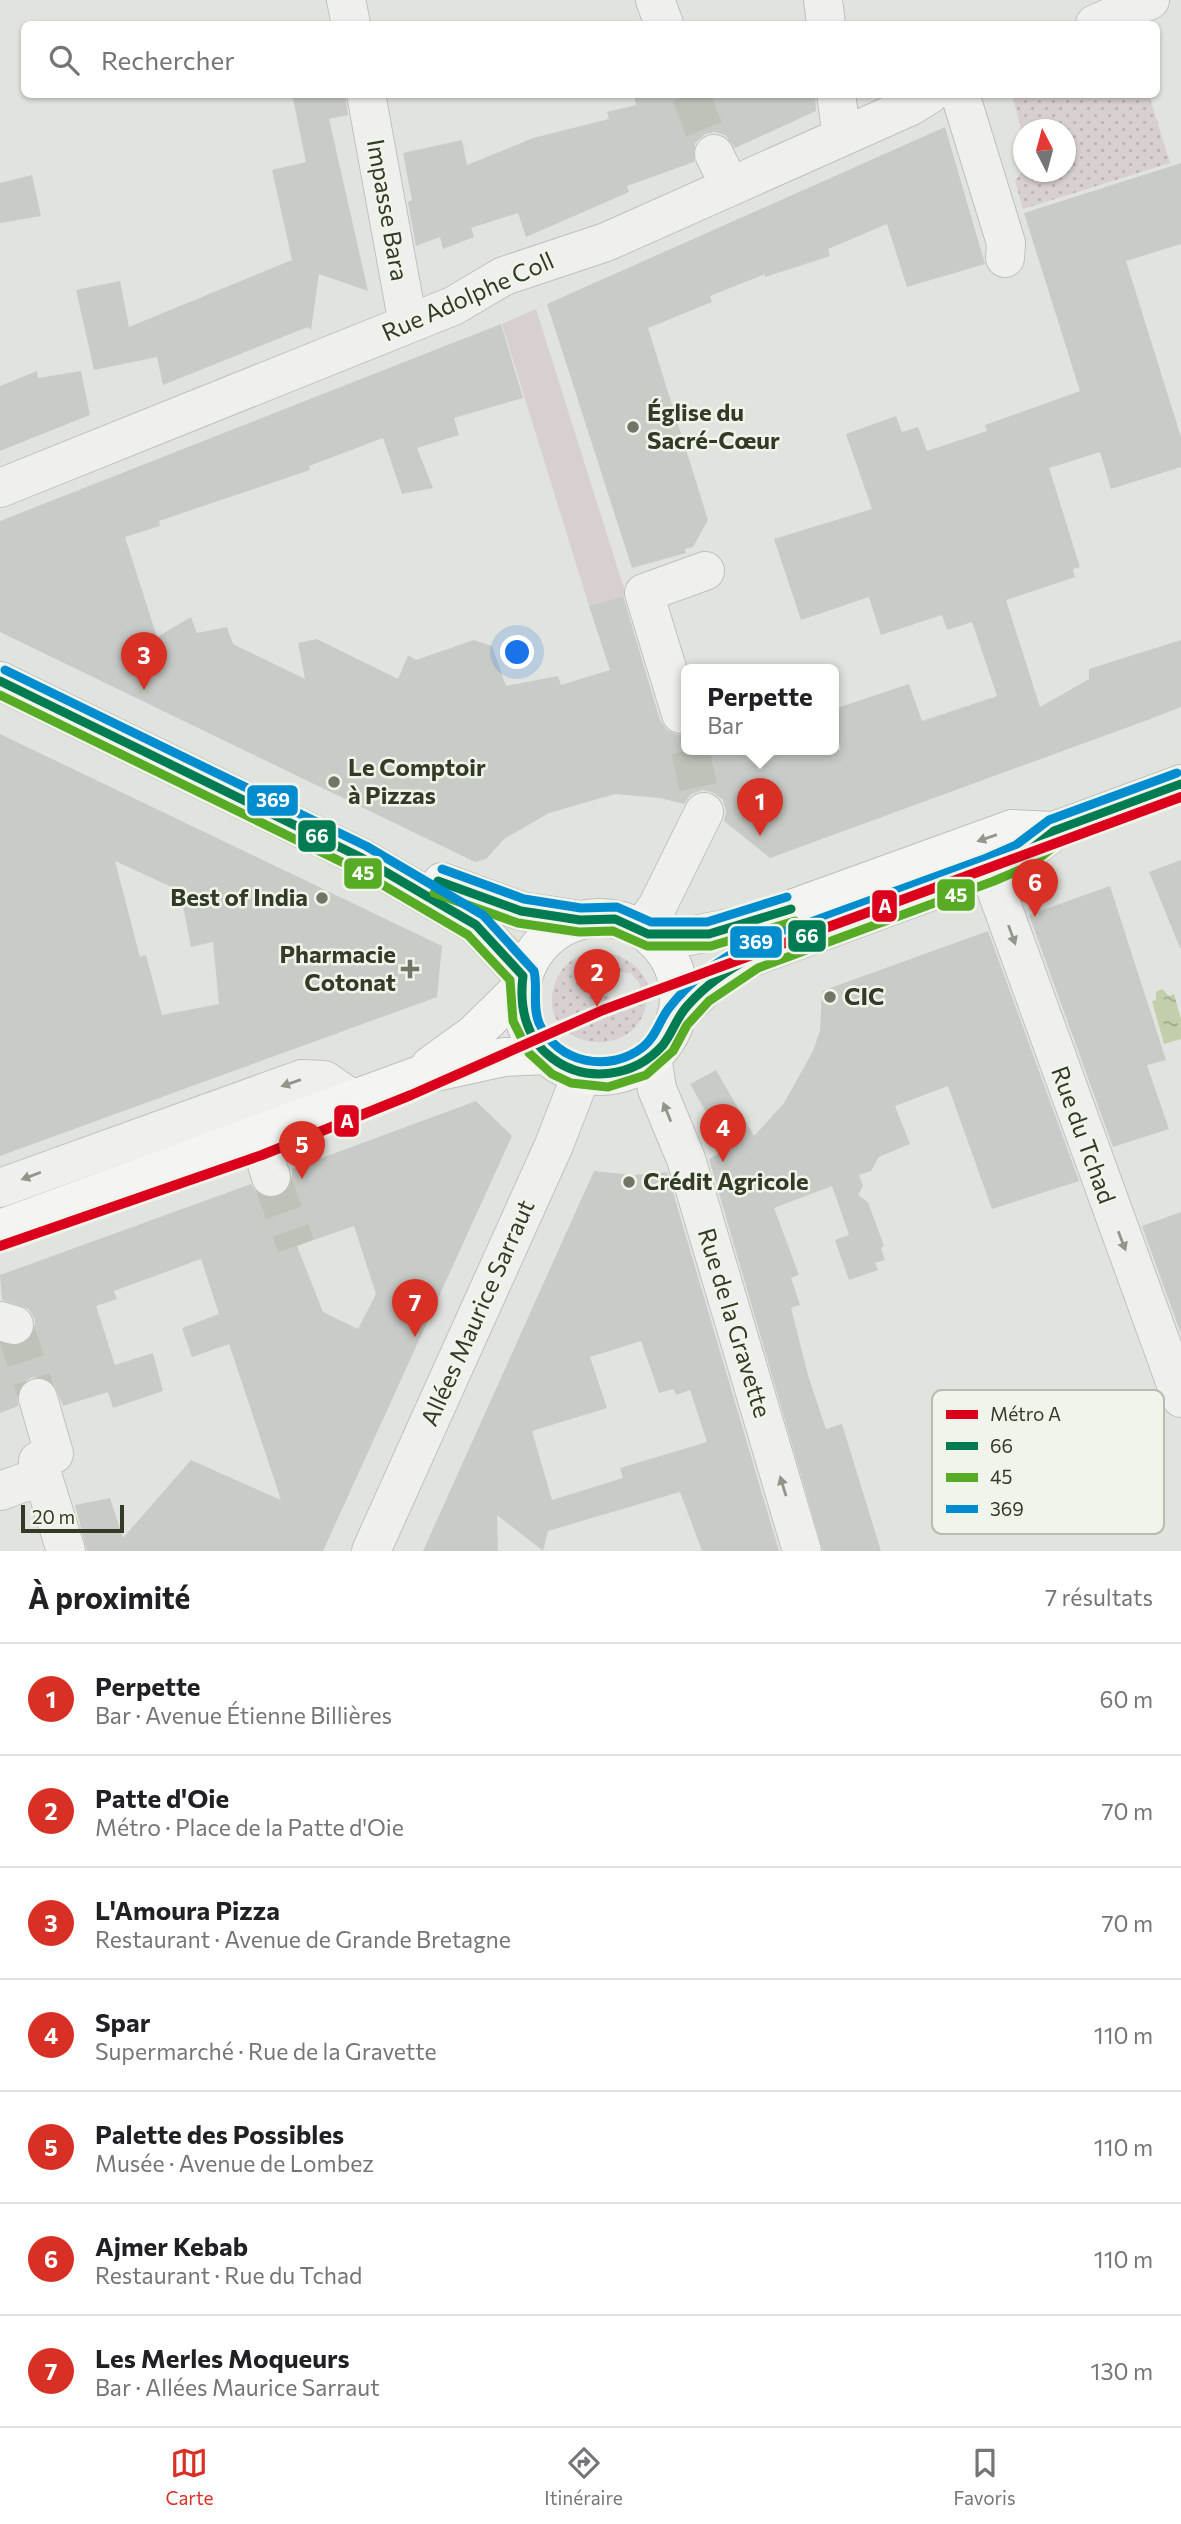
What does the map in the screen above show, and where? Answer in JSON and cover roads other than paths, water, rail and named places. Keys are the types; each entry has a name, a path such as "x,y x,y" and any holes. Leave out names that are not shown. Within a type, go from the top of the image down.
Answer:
{"main road":[{"path":"0,681 360,857 476,925 522,981 526,1024 547,1055 569,1070 607,1075 631,1069 652,1056 664,1044 676,1017 679,991 674,969 664,949 645,932 615,919 580,920 521,911 487,901 390,861 360,857"},
{"path":"676,1017 707,986 744,960 989,870 1022,856 1054,831 1181,784"},
{"path":"645,932 709,934 750,924 1013,829 1054,831"},
{"path":"417,1076 473,1035 522,981 531,957 544,941 561,928 580,920"},
{"path":"0,1228 417,1076 503,1058 547,1055"}],"street":[{"path":"346,0 350,21"},
{"path":"655,0 663,21"},
{"path":"823,0 826,21"},
{"path":"1102,21 1150,0"},
{"name":"Impasse Bara","path":"367,98 408,324"},
{"path":"837,98 842,136"},
{"name":"Rue Adolphe Coll","path":"0,488 453,306 504,276 606,242 722,170 842,136 924,98"},
{"path":"961,98 1006,243 1005,258"},
{"path":"681,714 644,593 705,570"},
{"path":"645,932 704,812"},
{"name":"Rue du Tchad","path":"989,870 1181,1398"},
{"name":"Rue de la Gravette","path":"652,1056 657,1089 686,1159 802,1551"},
{"name":"Allées Maurice Sarraut","path":"371,1551 554,1145 582,1073"},
{"path":"0,1188 302,1079 324,1080 353,1100"},
{"path":"258,1136 271,1177"},
{"path":"76,1159 90,1195"},
{"path":"38,1398 54,1454 38,1461 66,1551"},
{"path":"0,1491 43,1476"}],"water":[{"path":"1162,989 1169,996 1174,994 1181,1019 1181,1039 1164,1044 1152,1001 1156,1000 1156,992"}],"tunnel":[{"path":"692,98 714,154"},
{"path":"691,755 704,812"},
{"path":"271,1177 296,1246"},
{"path":"14,1325 38,1398"}],"metro line":[{"name":"A","path":"0,1246 262,1155 411,1095 603,1010 1181,797"}],"place":[{"name":"Église du Sacré-Cœur","path":"633,427"},
{"name":"L'Amoura Pizza","path":"144,690"},
{"name":"Le Comptoir à Pizzas","path":"334,782"},
{"name":"Perpette","path":"760,836"},
{"name":"Best of India","path":"322,898"},
{"name":"Ajmer Kebab","path":"1035,917"},
{"name":"Pharmacie Cotonat","path":"410,969"},
{"name":"CIC","path":"830,997"},
{"name":"Patte d'Oie","path":"597,1007"},
{"name":"Spar","path":"723,1162"},
{"name":"Palette des Possibles","path":"302,1179"},
{"name":"Crédit Agricole","path":"629,1182"},
{"name":"Les Merles Moqueurs","path":"415,1337"}]}
